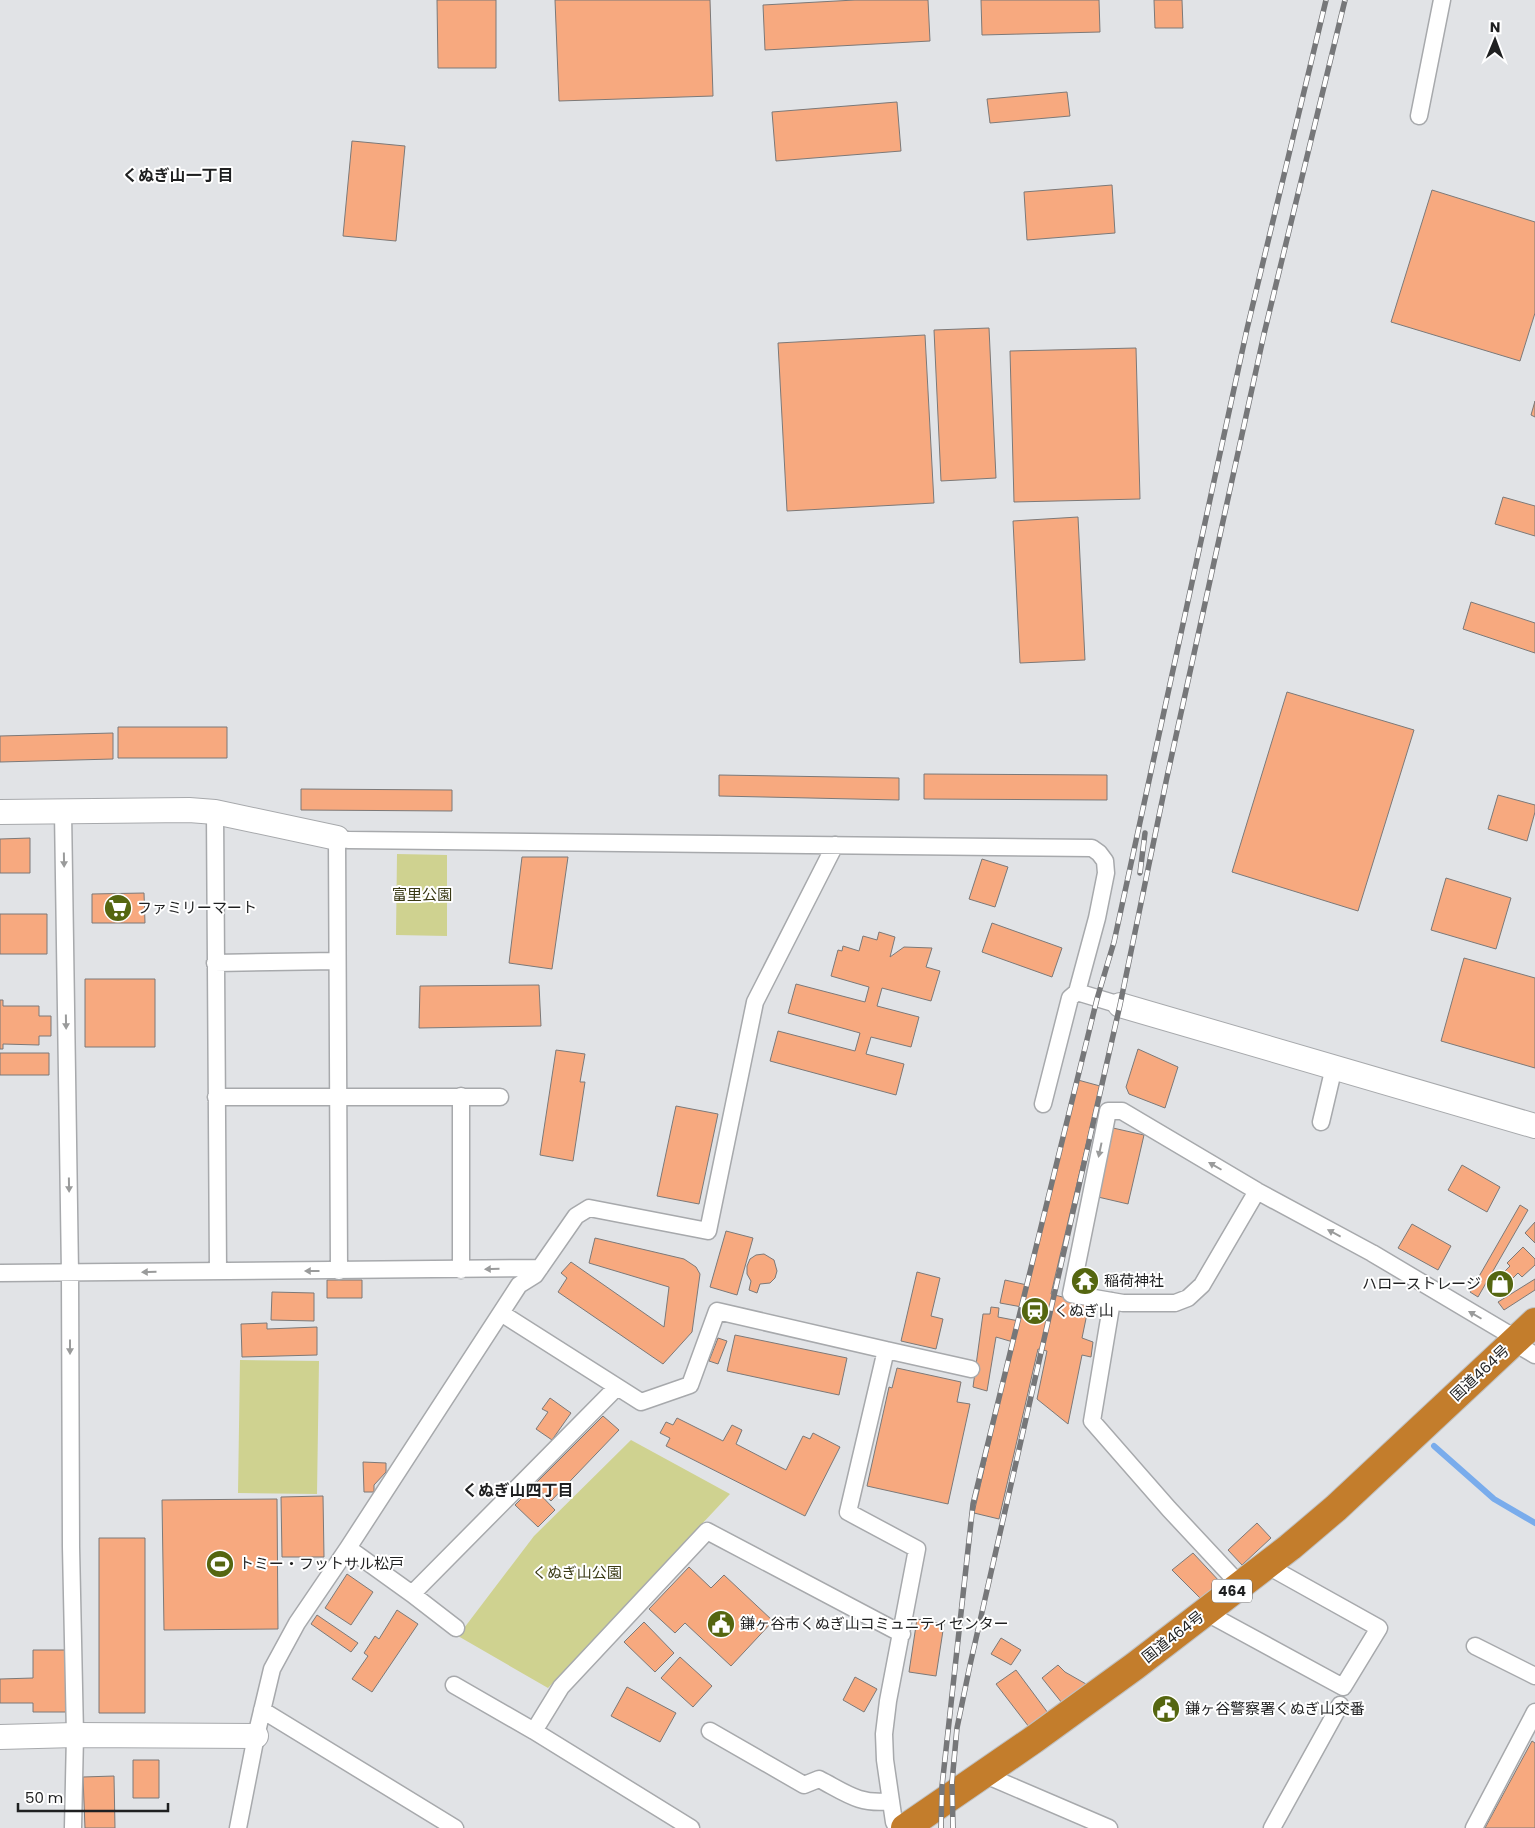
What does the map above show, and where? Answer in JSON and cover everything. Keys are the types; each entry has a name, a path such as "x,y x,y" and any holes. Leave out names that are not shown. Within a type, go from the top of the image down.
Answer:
{"highway":[{"name":"国道464号","path":"905,1828 1127,1672 1266,1565 1336,1508 1525,1339"}],"street":[{"path":"1419,116 1442,0"},
{"path":"0,812 189,810 214,812 348,840 1092,848 1105,861 1106,873 1098,918 1077,992 1070,998 1043,1104"},
{"path":"63,811 75,1735 74,1828"},
{"path":"214,812 218,1271"},
{"path":"337,838 339,1271"},
{"path":"238,1828 256,1736 272,1669 297,1623 519,1286 535,1275 576,1216 589,1208 708,1231 755,1002 835,845"},
{"path":"215,962 337,961"},
{"path":"1077,992 1535,1126"},
{"path":"1321,1122 1334,1067"},
{"path":"461,1096 461,1270"},
{"path":"216,1097 500,1097"},
{"path":"1257,1191 1202,1285 1188,1298 1175,1303 1112,1302 1071,1294 1109,1105 1257,1191 1372,1253 1489,1323 1525,1339"},
{"path":"0,1273 540,1268"},
{"path":"1112,1302 1092,1421 1169,1509 1240,1585"},
{"path":"502,1313 641,1402 690,1385 717,1311 971,1370"},
{"path":"886,1350 848,1512 917,1549 888,1701 884,1734 885,1760 894,1822 898,1828"},
{"path":"412,1594 617,1387"},
{"path":"534,1731 558,1690 707,1531 902,1634"},
{"path":"348,1548 456,1628"},
{"path":"1205,1612 1343,1687 1379,1628 1266,1565"},
{"path":"1475,1646 1535,1676"},
{"path":"454,1685 534,1731 691,1828"},
{"path":"1272,1828 1340,1705"},
{"path":"262,1710 455,1828"},
{"path":"1474,1828 1535,1712"},
{"path":"710,1731 804,1784 819,1779 861,1801 891,1801"},
{"path":"0,1737 75,1735 256,1736"},
{"path":"983,1774 1109,1828"}],"green space":[{"name":"富里公園","path":"397,854 447,855 447,936 396,935"},
{"path":"240,1360 319,1361 317,1494 238,1493"},
{"name":"くぬぎ山公園","path":"631,1440 730,1494 548,1688 458,1636 534,1536"}],"building":[{"path":"437,0 496,0 496,68 438,68"},
{"path":"555,0 710,0 713,96 559,101"},
{"path":"855,0 928,0 930,41 765,50 763,5"},
{"path":"981,0 1099,0 1100,32 982,35"},
{"path":"1154,0 1182,0 1183,28 1155,28"},
{"path":"1067,92 1070,116 990,123 987,99"},
{"path":"897,102 901,151 776,161 772,112"},
{"path":"352,141 405,146 396,241 343,236"},
{"path":"1112,185 1115,233 1027,240 1024,192"},
{"path":"1432,190 1535,222 1535,313 1520,361 1391,322"},
{"path":"989,328 996,478 941,481 934,330"},
{"path":"925,335 934,503 787,511 778,343"},
{"path":"1136,348 1140,499 1014,502 1010,351"},
{"path":"1535,401 1535,417 1531,415"},
{"path":"1503,497 1535,506 1535,536 1495,524"},
{"path":"1078,517 1085,660 1020,663 1013,521"},
{"path":"1471,602 1535,623 1535,653 1463,629"},
{"path":"1287,692 1414,730 1358,911 1232,872"},
{"path":"118,727 227,727 227,758 118,758"},
{"path":"113,733 113,759 0,762 0,736"},
{"path":"924,774 1107,775 1107,800 924,799"},
{"path":"719,775 899,778 899,800 719,796"},
{"path":"301,789 452,790 452,811 301,810"},
{"path":"1498,795 1535,805 1535,812 1527,841 1488,829"},
{"path":"30,838 30,873 0,873 0,839"},
{"path":"522,857 568,857 552,969 509,963"},
{"path":"982,859 1008,867 995,907 969,899"},
{"path":"1446,878 1511,898 1496,949 1431,930"},
{"name":"ファミリーマート","path":"144,893 145,923 92,923 92,894"},
{"path":"0,914 47,914 47,954 0,954"},
{"path":"992,923 1062,948 1052,977 982,952"},
{"path":"879,932 895,937 890,957 904,947 932,948 926,967 940,971 931,1001 882,988 877,1006 919,1017 911,1047 871,1037 866,1054 904,1064 896,1095 770,1061 778,1031 855,1051 860,1033 788,1013 796,984 865,1002 869,987 831,976 838,950 842,951 843,946 859,951 863,936 877,940"},
{"path":"1464,958 1535,978 1535,1068 1441,1041"},
{"path":"85,979 155,979 155,1047 85,1047"},
{"path":"539,985 541,1026 419,1028 420,986"},
{"path":"0,1000 3,1000 3,1006 39,1006 39,1016 51,1016 51,1036 39,1036 39,1045 3,1044 3,1049 0,1049"},
{"path":"1138,1049 1178,1067 1165,1108 1129,1094 1126,1087"},
{"path":"556,1050 585,1054 580,1082 585,1082 573,1161 540,1155"},
{"path":"0,1053 49,1053 49,1075 0,1075"},
{"path":"1078,1080 1100,1086 1051,1294 1089,1304 1082,1338 1093,1342 1091,1357 1082,1355 1068,1424 1037,1399 1047,1351 1038,1349 999,1519 974,1513 1013,1342 996,1337 987,1391 973,1387 983,1314 990,1314 991,1307 999,1308 998,1317 1019,1321 1022,1307 1000,1303 1005,1280 1027,1285"},
{"path":"676,1106 718,1114 699,1204 657,1196"},
{"path":"1113,1128 1144,1135 1128,1204 1098,1197"},
{"path":"1462,1165 1500,1187 1487,1212 1448,1190"},
{"path":"1520,1205 1528,1210 1478,1297 1470,1292"},
{"path":"1535,1222 1535,1243 1525,1233"},
{"path":"1412,1224 1451,1246 1438,1270 1398,1248"},
{"path":"726,1231 753,1238 737,1295 710,1287"},
{"path":"595,1238 684,1259 696,1267 700,1274 692,1332 663,1364 558,1292 567,1278 561,1273 571,1262 664,1327 669,1287 589,1263"},
{"path":"1523,1247 1535,1259 1535,1265 1522,1277 1518,1273 1512,1279 1504,1272 1510,1266 1507,1263"},
{"path":"764,1254 774,1260 777,1271 775,1278 770,1283 760,1284 757,1293 749,1290 751,1281 747,1274 747,1266 750,1259 756,1255"},
{"path":"917,1272 940,1278 931,1316 943,1319 936,1349 901,1341"},
{"path":"1535,1279 1535,1290 1504,1310 1498,1302"},
{"path":"327,1280 362,1280 362,1298 327,1298"},
{"path":"272,1292 314,1293 314,1321 271,1320"},
{"path":"267,1323 267,1329 317,1327 317,1355 242,1357 241,1324"},
{"path":"735,1335 847,1358 839,1395 727,1371"},
{"path":"718,1338 727,1341 718,1364 709,1361"},
{"path":"897,1368 961,1382 957,1402 970,1404 948,1504 867,1486 889,1387 892,1388"},
{"path":"550,1398 571,1413 552,1440 536,1429 548,1412 542,1409"},
{"path":"603,1416 619,1430 551,1501 534,1485"},
{"path":"677,1418 723,1441 732,1425 742,1430 736,1444 786,1470 803,1436 810,1439 813,1433 840,1447 805,1516 666,1446 670,1438 660,1433 666,1422 673,1425"},
{"path":"363,1462 386,1463 386,1472 374,1485 374,1492 364,1492"},
{"path":"533,1487 555,1510 538,1527 515,1505"},
{"path":"323,1496 324,1557 282,1557 281,1497"},
{"name":"トミー・フットサル松戸","path":"277,1499 278,1629 164,1630 162,1500"},
{"path":"1257,1523 1271,1538 1242,1565 1228,1550"},
{"path":"99,1538 145,1538 145,1713 99,1713"},
{"path":"1193,1553 1221,1583 1201,1599 1172,1570"},
{"path":"689,1567 711,1588 724,1575 773,1621 731,1666 685,1623 675,1633 649,1609"},
{"path":"347,1574 373,1592 351,1625 325,1608"},
{"path":"397,1610 418,1624 372,1692 352,1679 368,1656 364,1653 375,1636 379,1639"},
{"path":"317,1615 358,1643 351,1652 311,1624"},
{"path":"917,1619 944,1624 936,1676 909,1672"},
{"path":"644,1622 674,1653 655,1672 624,1642"},
{"path":"1001,1638 1021,1650 1011,1665 991,1654"},
{"path":"33,1650 67,1650 68,1712 33,1712 33,1703 0,1703 0,1679 33,1678"},
{"path":"680,1657 712,1686 693,1707 661,1678"},
{"path":"1058,1665 1065,1672 1086,1684 1062,1703 1042,1678"},
{"path":"1016,1670 1048,1713 1029,1727 996,1684"},
{"path":"855,1677 877,1689 864,1712 843,1700"},
{"path":"627,1687 676,1713 660,1742 611,1716"},
{"path":"1163,1695 1179,1706 1168,1722 1152,1712"},
{"path":"1532,1741 1535,1743 1535,1828 1485,1828"},
{"path":"133,1760 159,1760 159,1798 133,1798"},
{"path":"114,1776 115,1828 85,1828 83,1777"}],"waterway":[{"path":"1434,1446 1494,1499 1535,1523"}],"railway":[{"path":"941,1828 942,1786 973,1504 1097,999 1114,942 1247,329 1326,0"},
{"path":"953,1828 952,1782 957,1728 970,1665 1120,1005 1167,777 1264,334 1345,0"},
{"path":"1140,873 1145,833"}],"place":[{"name":"ファミリーマート","path":"118,908"},
{"name":"稲荷神社","path":"1085,1281"},
{"name":"ハローストレージ","path":"1500,1284"},
{"name":"くぬぎ山","path":"1035,1311"},
{"name":"トミー・フットサル松戸","path":"220,1564"},
{"name":"鎌ヶ谷市くぬぎ山コミュニティセンター","path":"721,1624"},
{"name":"鎌ヶ谷警察署くぬぎ山交番","path":"1166,1709"}],"district":[{"name":"くぬぎ山一丁目","path":"178,175"},
{"name":"くぬぎ山四丁目","path":"518,1490"}]}
